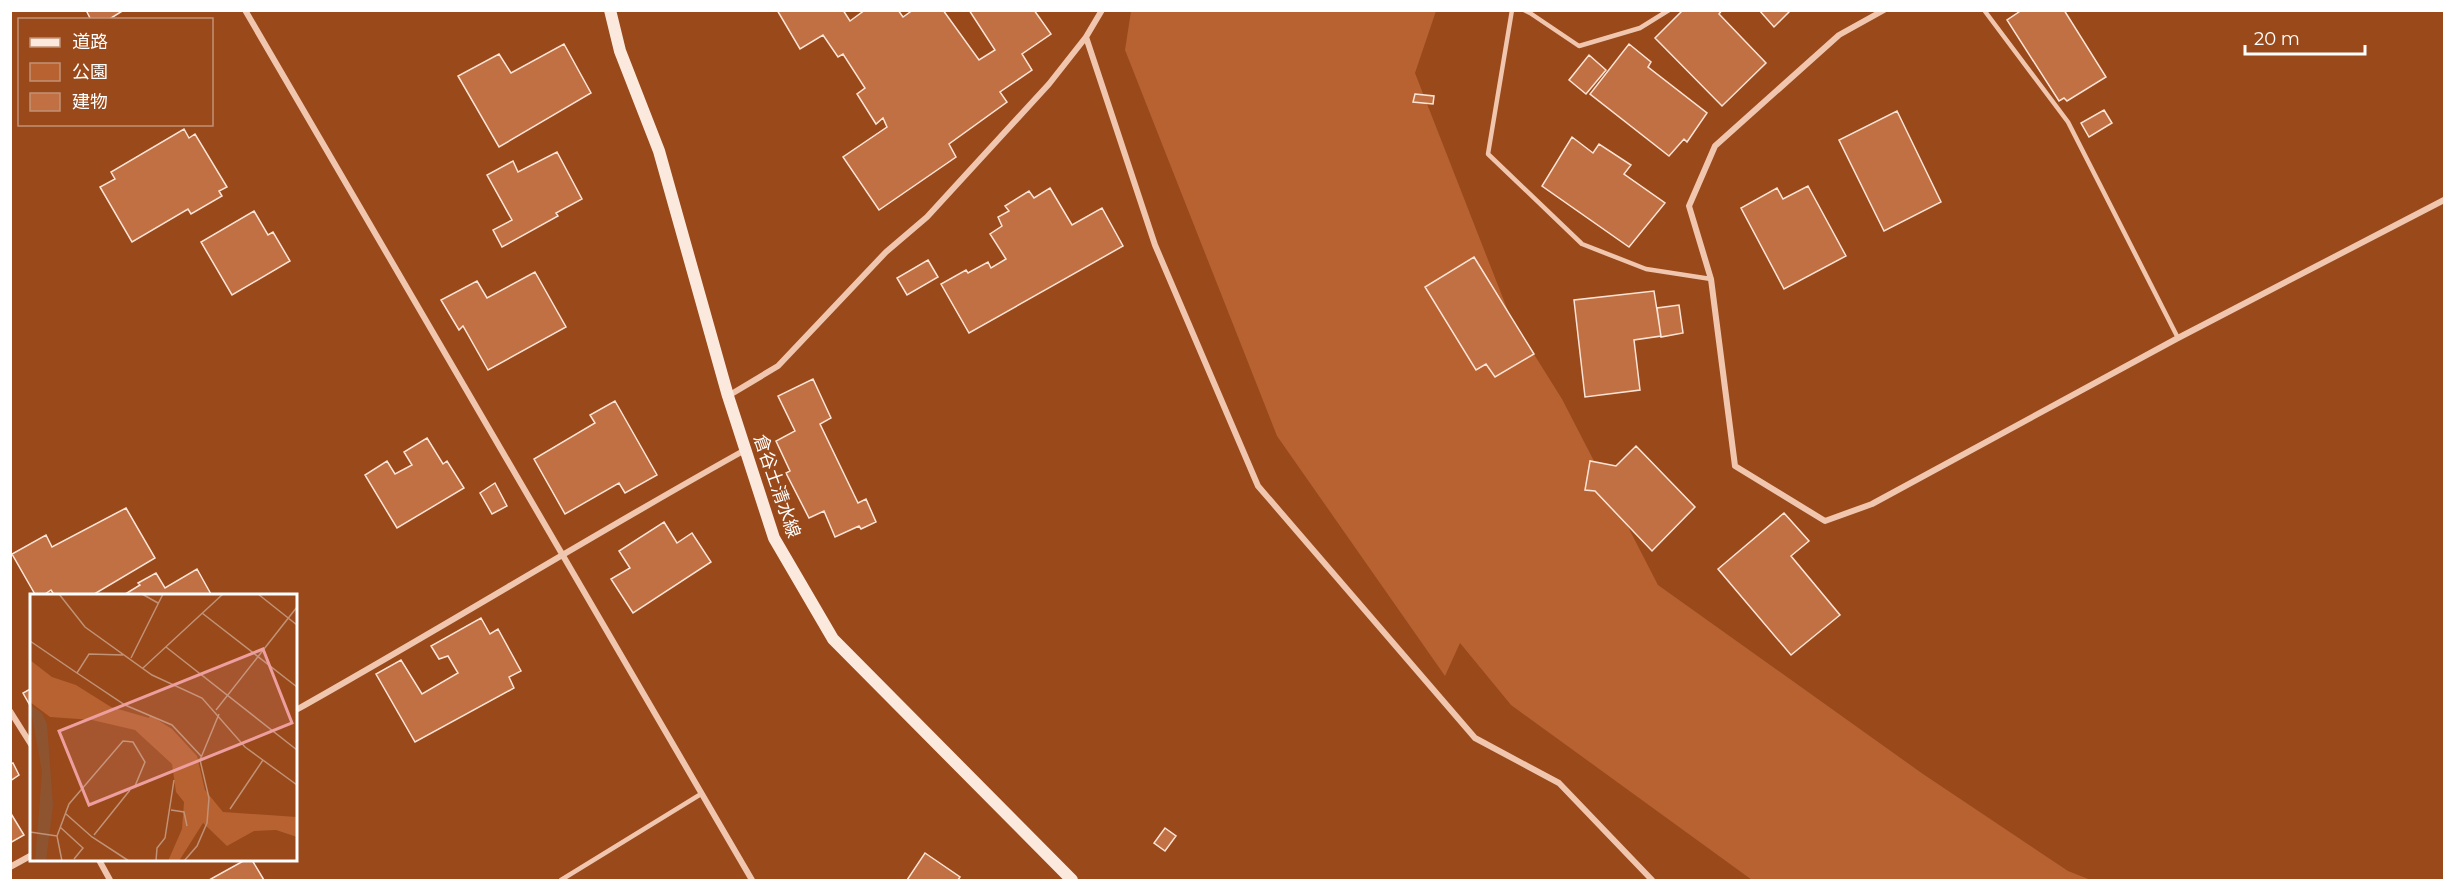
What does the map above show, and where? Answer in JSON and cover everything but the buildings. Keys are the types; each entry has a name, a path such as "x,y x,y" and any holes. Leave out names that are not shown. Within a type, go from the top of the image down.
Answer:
{"main road":[{"name":"倉谷土清水線","path":"610,10 620,51 658,151 728,396 774,538 833,639 1072,880"}],"street":[{"path":"245,10 752,880"},
{"path":"728,396 778,366 886,252 927,217 1049,84 1086,37 1102,10"},
{"path":"1884,10 1839,35 1715,146 1689,206 1711,279 1735,466 1826,521 1872,504 2178,338 2445,200"},
{"path":"1086,37 1155,245 1258,486 1475,738 1559,783 1652,880"},
{"path":"297,709 745,450"},
{"path":"10,711 30,743"},
{"path":"10,867 30,856"},
{"path":"100,861 110,880"}],"lane":[{"path":"1512,10 1488,154 1582,244 1646,269 1711,279"},
{"path":"1524,10 1579,46 1640,28 1669,10"},
{"path":"1984,10 2068,122 2178,338"},
{"path":"561,880 701,794"}],"green space":[{"path":"1131,11 1436,11 1415,73 1510,316 1562,399 1658,585 1923,774 2068,871 2091,880 1752,880 1511,705 1460,643 1445,676 1277,436 1125,50"}]}
